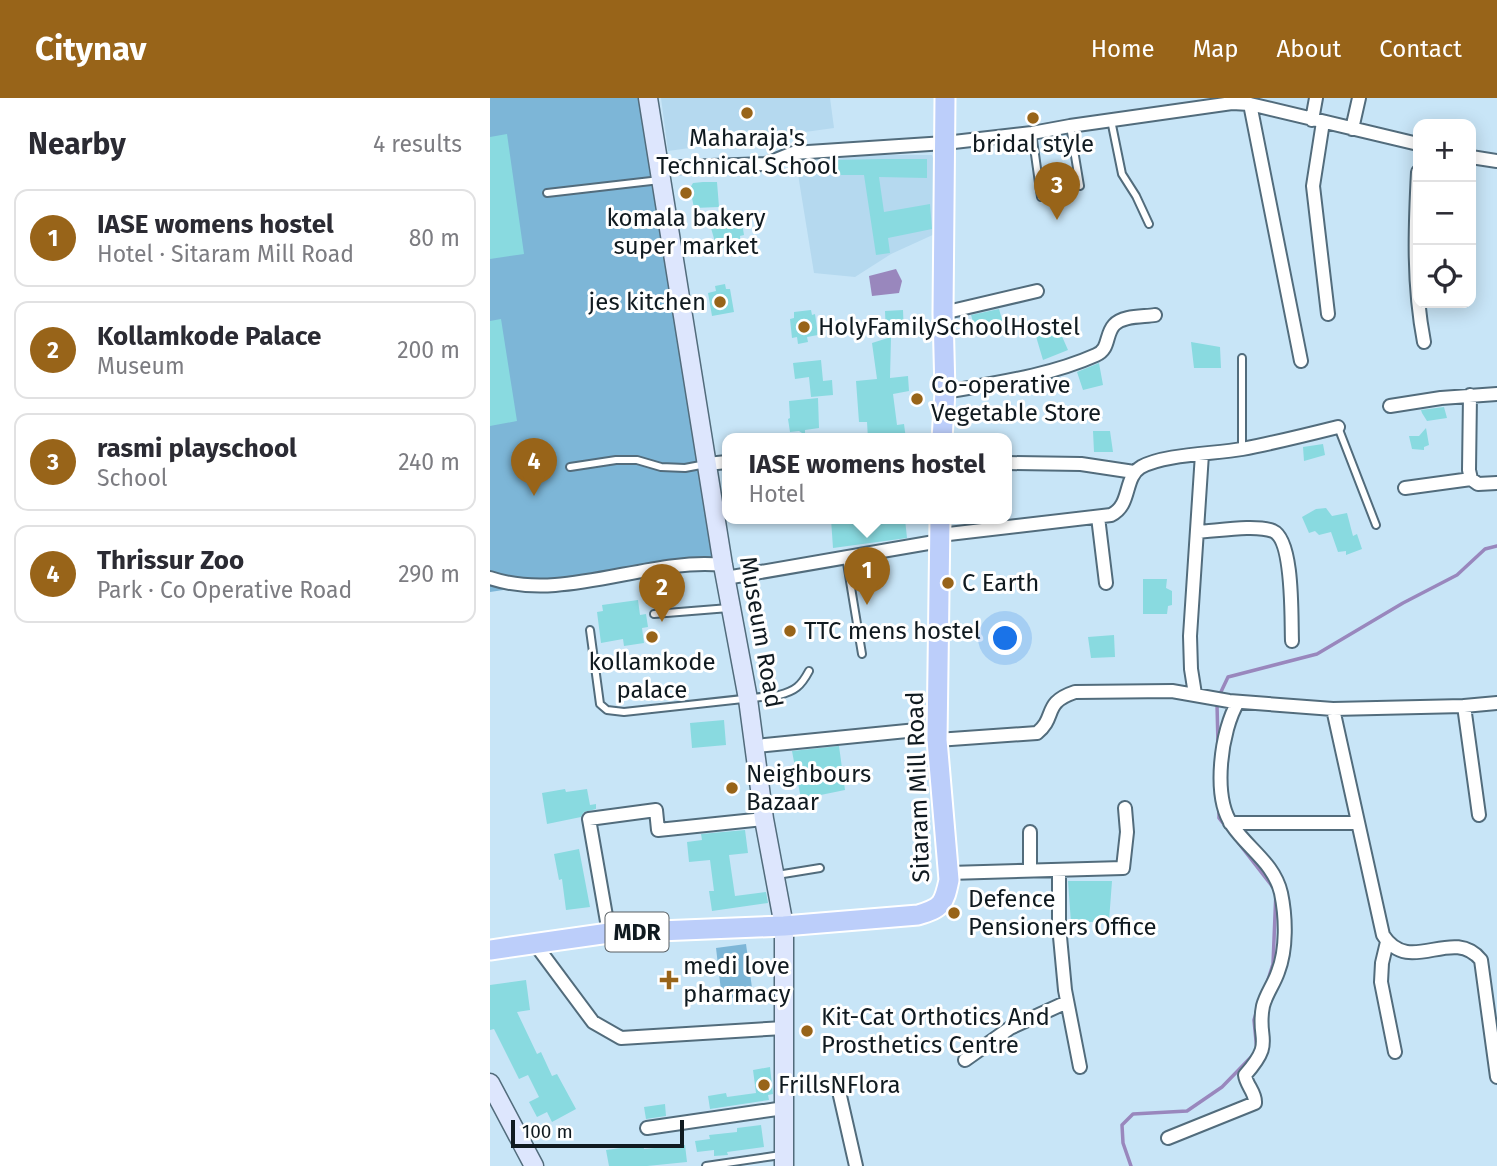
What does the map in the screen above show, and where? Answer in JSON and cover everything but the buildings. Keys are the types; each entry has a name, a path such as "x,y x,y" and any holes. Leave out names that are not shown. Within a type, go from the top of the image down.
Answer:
{"main road":[{"name":"Museum Road","path":"648,98 756,746 764,819 785,926"},
{"path":"942,433 945,392 945,98"},
{"name":"Sitaram Mill Road","path":"785,926 918,915 935,910 945,900 949,873 937,734 940,532"},
{"path":"784,1160 785,926"},
{"name":"MDR","path":"490,950 609,933 785,926"},
{"path":"491,1088 534,1166"}],"street":[{"path":"1316,98 1313,186 1328,314"},
{"path":"1352,129 1359,98"},
{"path":"659,174 766,164 793,153 945,143 1032,133 1070,125 1232,103 1250,104 1413,143"},
{"path":"1250,104 1301,361"},
{"path":"1476,158 1497,161"},
{"path":"1415,245 1418,182"},
{"path":"943,313 1037,291"},
{"path":"1419,308 1424,342"},
{"path":"945,392 1030,376 1095,355 1107,346 1109,334 1115,324 1124,319 1156,315"},
{"path":"1390,406 1497,394"},
{"path":"1470,395 1471,480"},
{"path":"1012,463 1081,464 1134,472 1162,461 1242,449 1338,428"},
{"path":"1195,694 1190,636 1202,454"},
{"path":"707,464 722,462"},
{"path":"490,578 506,584 556,585 694,563 725,571 846,557 940,532 1098,517 1119,512 1134,472"},
{"path":"1405,488 1471,480 1478,484 1497,483"},
{"path":"1098,517 1107,583"},
{"path":"1197,532 1258,529 1271,530 1279,535 1284,545 1289,573 1292,640"},
{"path":"756,746 937,734 1037,733 1044,728 1053,704 1060,697 1075,692 1172,691 1234,701 1333,709 1497,704"},
{"path":"1168,1138 1253,1105 1256,1101 1245,1075 1263,1051 1262,1011 1282,962 1284,910 1276,877 1268,864 1230,823 1222,799 1223,745 1234,701"},
{"path":"1464,706 1479,815"},
{"path":"1333,709 1383,935 1391,948 1407,953 1457,947 1472,950 1481,960 1497,1077"},
{"path":"949,873 1123,868 1127,832 1125,808"},
{"path":"609,933 589,819 656,810 658,830 764,819"},
{"path":"1230,823 1358,823"},
{"path":"1030,832 1030,872"},
{"path":"1059,871 1059,926 1067,1002 1080,1067"},
{"path":"1387,942 1381,982 1395,1052"},
{"path":"535,943 593,1022 621,1038 784,1028"},
{"path":"965,1060 1010,1028 1067,1002"},
{"path":"838,1087 856,1166"},
{"path":"648,1128 784,1108"}],"lane":[{"path":"1111,120 1122,174 1149,224"},
{"path":"1070,125 1080,186"},
{"path":"1032,133 1041,197"},
{"path":"547,193 659,174"},
{"path":"1242,358 1242,449"},
{"path":"1338,428 1376,525"},
{"path":"570,467 616,460 637,460 661,467 685,468 707,464"},
{"path":"846,557 862,654"},
{"path":"654,614 731,608"},
{"path":"590,630 600,704 607,710 624,712 791,692 801,686 809,671"},
{"path":"775,876 820,868"},
{"path":"706,1166 784,1160"}],"shaded area":[{"path":"490,98 649,98 722,556 490,592"},
{"name":"Maharaja's Technical School","path":"661,98 830,98 834,128 668,151"},
{"path":"880,155 932,155 940,182 937,233 891,254 855,277 814,273 796,162"},
{"path":"896,269 902,281 899,293 872,296 869,276"},
{"path":"746,944 753,995 722,999 716,948"}],"waterway":[{"path":"1219,696 1228,677 1317,654 1403,603 1457,575 1485,549 1497,546"},
{"path":"1217,704 1218,745"},
{"path":"1219,805 1219,818 1230,832"},
{"path":"1237,841 1276,891 1273,964 1267,983"},
{"path":"1131,1166 1123,1143 1122,1125 1133,1114 1187,1111 1222,1087 1257,1051 1254,1020 1257,1010"}],"place":[{"name":"Maharaja's Technical School","path":"747,113"},
{"name":"bridal style","path":"1033,118"},
{"name":"komala bakery super market","path":"686,193"},
{"name":"rasmi playschool","path":"1057,220"},
{"name":"jes kitchen","path":"720,302"},
{"name":"HolyFamilySchoolHostel","path":"804,327"},
{"name":"Co-operative Vegetable Store","path":"917,399"},
{"name":"Thrissur Zoo","path":"534,496"},
{"name":"C Earth","path":"948,583"},
{"name":"IASE womens hostel","path":"867,605"},
{"name":"Kollamkode Palace","path":"662,622"},
{"name":"TTC mens hostel","path":"790,631"},
{"name":"kollamkode palace","path":"652,637"},
{"name":"Neighbours Bazaar","path":"732,788"},
{"name":"Defence Pensioners Office","path":"954,913"},
{"name":"medi love pharmacy","path":"669,980"},
{"name":"Kit-Cat Orthotics And Prosthetics Centre","path":"807,1031"},
{"name":"FrillsNFlora","path":"764,1085"}]}
